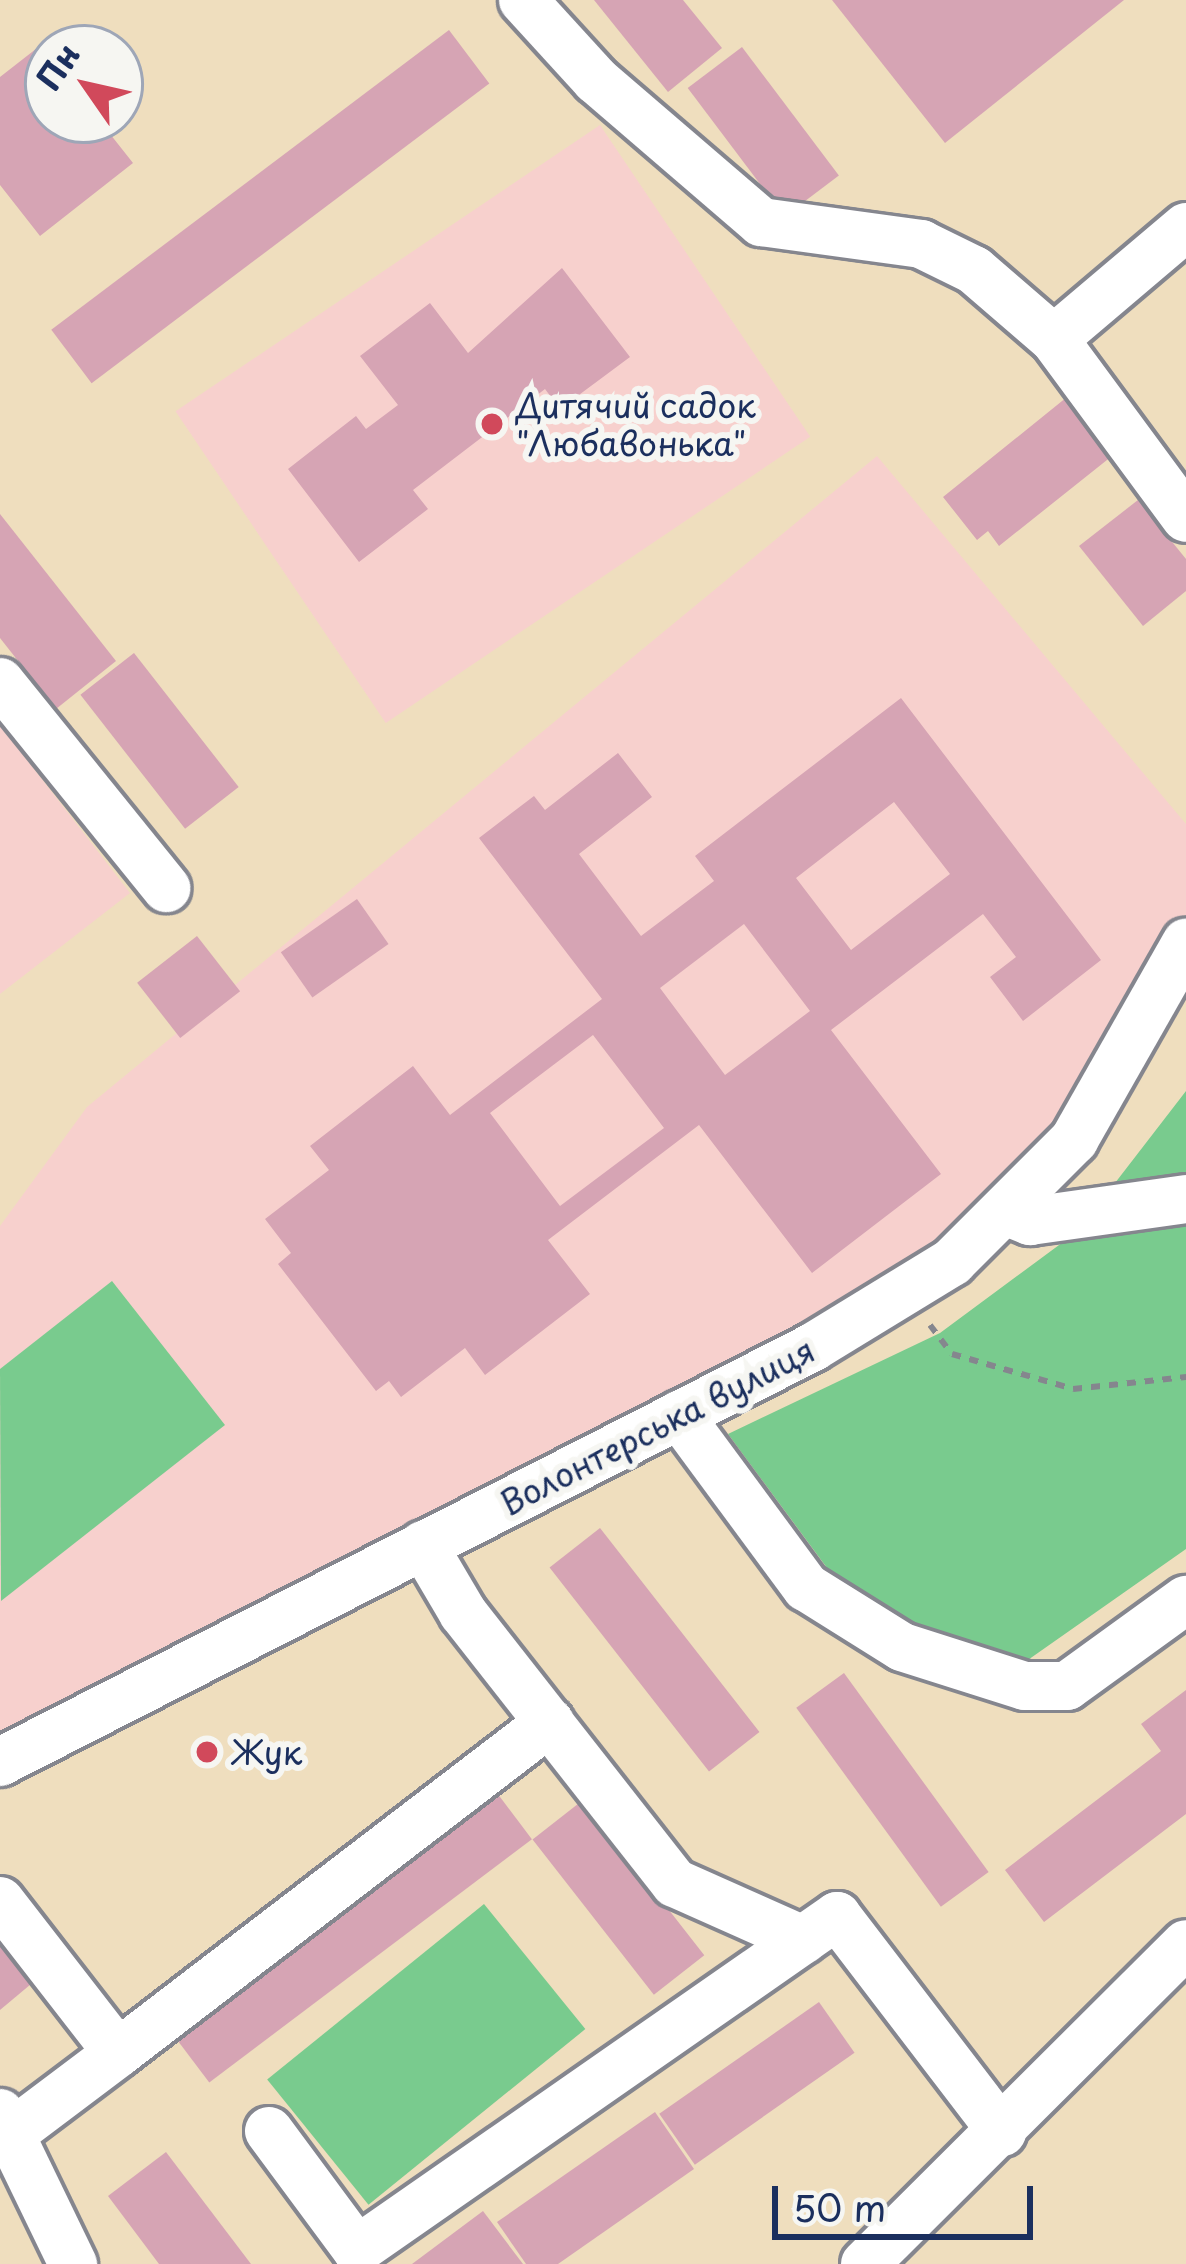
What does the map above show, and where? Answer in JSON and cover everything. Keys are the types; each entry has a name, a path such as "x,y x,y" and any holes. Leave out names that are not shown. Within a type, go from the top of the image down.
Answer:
{"street":[{"path":"523,0 596,80 761,222 921,244 974,270 1054,339 1186,518"},
{"path":"1054,339 1186,226"},
{"path":"0,682 166,888"},
{"name":"Волонтерська вулиця","path":"0,1762 679,1415 906,1293 1010,1213 1107,1095 1186,943"},
{"path":"1010,1213 1030,1221 1186,1199"},
{"path":"679,1415 806,1587 876,1637 1046,1689 1092,1671 1186,1600"},
{"path":"423,1545 550,1722 675,1883 803,1940"},
{"path":"73,2264 6,2123 118,2053 550,1722"},
{"path":"0,1901 118,2053"},
{"path":"268,2131 357,2250 837,1916 1002,2132"},
{"path":"865,2264 1186,1944"}],"path":[{"path":"906,1293 952,1354 1072,1389 1186,1377"}],"shaded area":[{"name":"Дитячий садок \"Любавонька\"","path":"600,125 810,437 386,723 176,411"},
{"path":"877,456 1186,824 1186,936 1010,1213 0,1762 0,1226 87,1107"},
{"path":"0,725 130,893 0,994"}],"green space":[{"path":"1186,1091 1186,1549 1025,1662 853,1603 728,1434 940,1333 1078,1231"},
{"path":"112,1281 225,1425 1,1601 0,1369"},
{"path":"484,1904 585,2029 368,2205 267,2080"}],"building":[{"path":"594,0 683,0 722,48 668,92"},
{"path":"832,0 1124,0 945,143"},
{"path":"449,30 489,84 92,383 51,330"},
{"path":"742,47 839,176 785,217 688,88"},
{"path":"24,58 24,144 118,144 133,163 40,236 0,185 0,77"},
{"path":"562,268 630,357 560,409 545,389 413,490 428,509 359,562 288,469 356,416 366,429 398,405 360,356 430,303 468,353"},
{"path":"1067,397 1112,456 999,546 988,531 977,540 943,497"},
{"path":"1138,500 1186,559 1186,591 1143,626 1079,546"},
{"path":"0,514 116,661 56,709 0,638"},
{"path":"134,653 239,787 185,829 80,695"},
{"path":"901,698 1101,960 1023,1021 990,977 1016,957 983,914 831,1030 941,1174 812,1273 699,1125 548,1240 590,1294 485,1375 465,1348 401,1397 389,1381 376,1391 278,1264 291,1253 265,1219 329,1170 310,1146 413,1066 450,1115 602,999 479,838 534,796 545,810 618,753 652,797 579,854 641,936 714,881 695,856","holes":["894,802 950,874 851,950 796,878","744,924 810,1011 725,1075 660,988","593,1035 664,1128 560,1206 490,1113"]},
{"path":"357,899 389,944 312,997 281,952"},
{"path":"197,936 240,991 180,1038 137,983"},
{"path":"600,1528 759,1732 709,1771 550,1567"},
{"path":"844,1673 989,1872 941,1907 796,1708"},
{"path":"1186,1690 1186,1814 1044,1922 1005,1870 1161,1751 1141,1724"},
{"path":"494,1789 532,1839 209,2082 171,2032"},
{"path":"583,1800 704,1955 654,1995 533,1839"},
{"path":"0,1912 49,1969 0,2010"},
{"path":"819,2002 855,2053 695,2165 659,2114"},
{"path":"655,2112 694,2169 558,2264 526,2264 497,2222"},
{"path":"166,2152 251,2264 159,2264 108,2196"},
{"path":"483,2211 523,2264 412,2264"}],"place":[{"name":"Дитячий садок \"Любавонька\"","path":"492,424"},
{"name":"Жук","path":"207,1752"}]}
